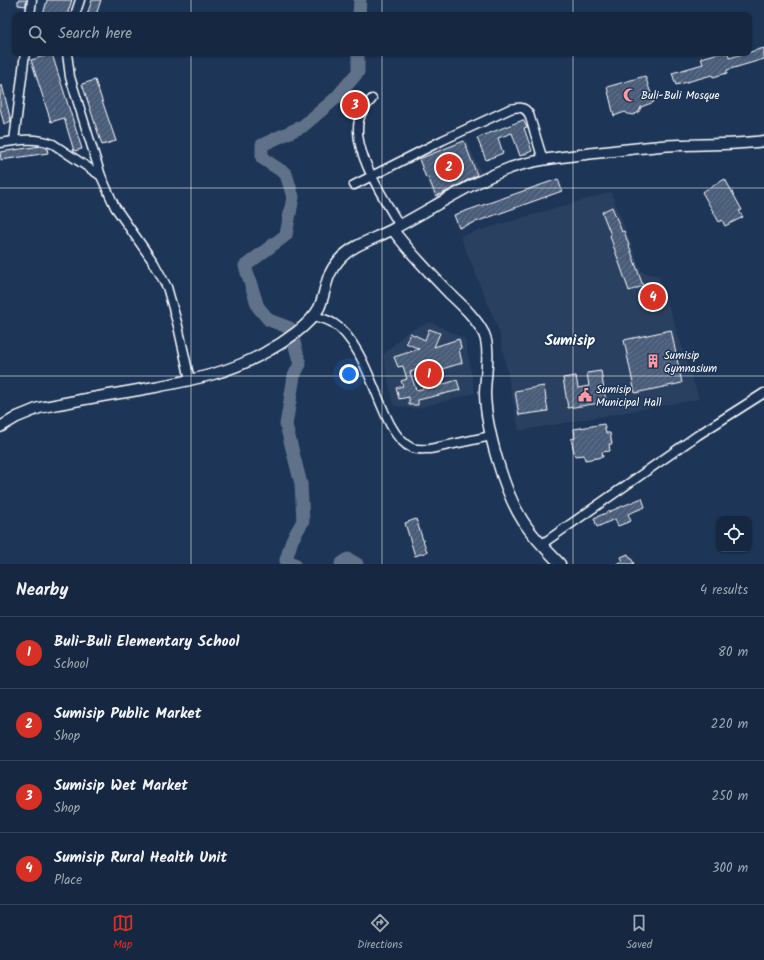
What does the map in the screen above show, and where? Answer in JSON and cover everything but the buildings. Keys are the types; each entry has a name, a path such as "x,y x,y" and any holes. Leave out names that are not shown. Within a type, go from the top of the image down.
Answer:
{"street":[{"path":"30,12 32,0"},
{"path":"76,12 80,0"},
{"path":"14,141 25,56"},
{"path":"67,56 70,77 101,176 115,207 154,263 167,288 178,326 190,380"},
{"path":"372,99 360,118 358,128 358,140 362,153 396,228 415,258 473,317 484,335 487,353 485,394 487,415 491,436 502,474 517,512 560,564"},
{"path":"354,185 443,140 510,109 518,107 523,108 529,114 543,160"},
{"path":"0,143 36,140 47,141 101,176"},
{"path":"0,427 17,417 39,408 190,380 236,367 267,352 304,326 313,316 319,307 330,273 340,259 359,245 396,228 496,174 511,168 543,160 654,146 720,145 764,141"},
{"path":"313,316 322,318 334,324 350,341 365,369 386,417 397,435 405,444 412,448 421,450 491,436"},
{"path":"542,544 698,435 764,393"}],"shaded area":[{"path":"466,139 483,177 435,199 416,157"},
{"path":"611,192 642,272 659,276 699,399 519,431 499,331 460,236"},
{"path":"431,322 465,339 475,393 414,409 393,405 383,355 408,331"}],"waterway":[{"path":"359,12 360,0"},
{"path":"294,564 286,560 292,540 303,521 301,484 286,425 294,376 300,364 290,328 269,320 258,307 245,266 286,235 293,197 286,174 262,158 262,145 303,126 336,98 358,72 358,56"},
{"path":"341,564 348,559 357,564"}],"place":[{"name":"Buli-Buli Mosque","path":"630,95"},
{"name":"Sumisip Wet Market","path":"355,105"},
{"name":"Sumisip Public Market","path":"449,167"},
{"name":"Sumisip Rural Health Unit","path":"653,297"},
{"name":"Sumisip Gymnasium","path":"653,361"},
{"name":"Buli-Buli Elementary School","path":"429,374"},
{"name":"Sumisip Municipal Hall","path":"585,395"}],"district":[{"name":"Sumisip","path":"570,340"}]}
